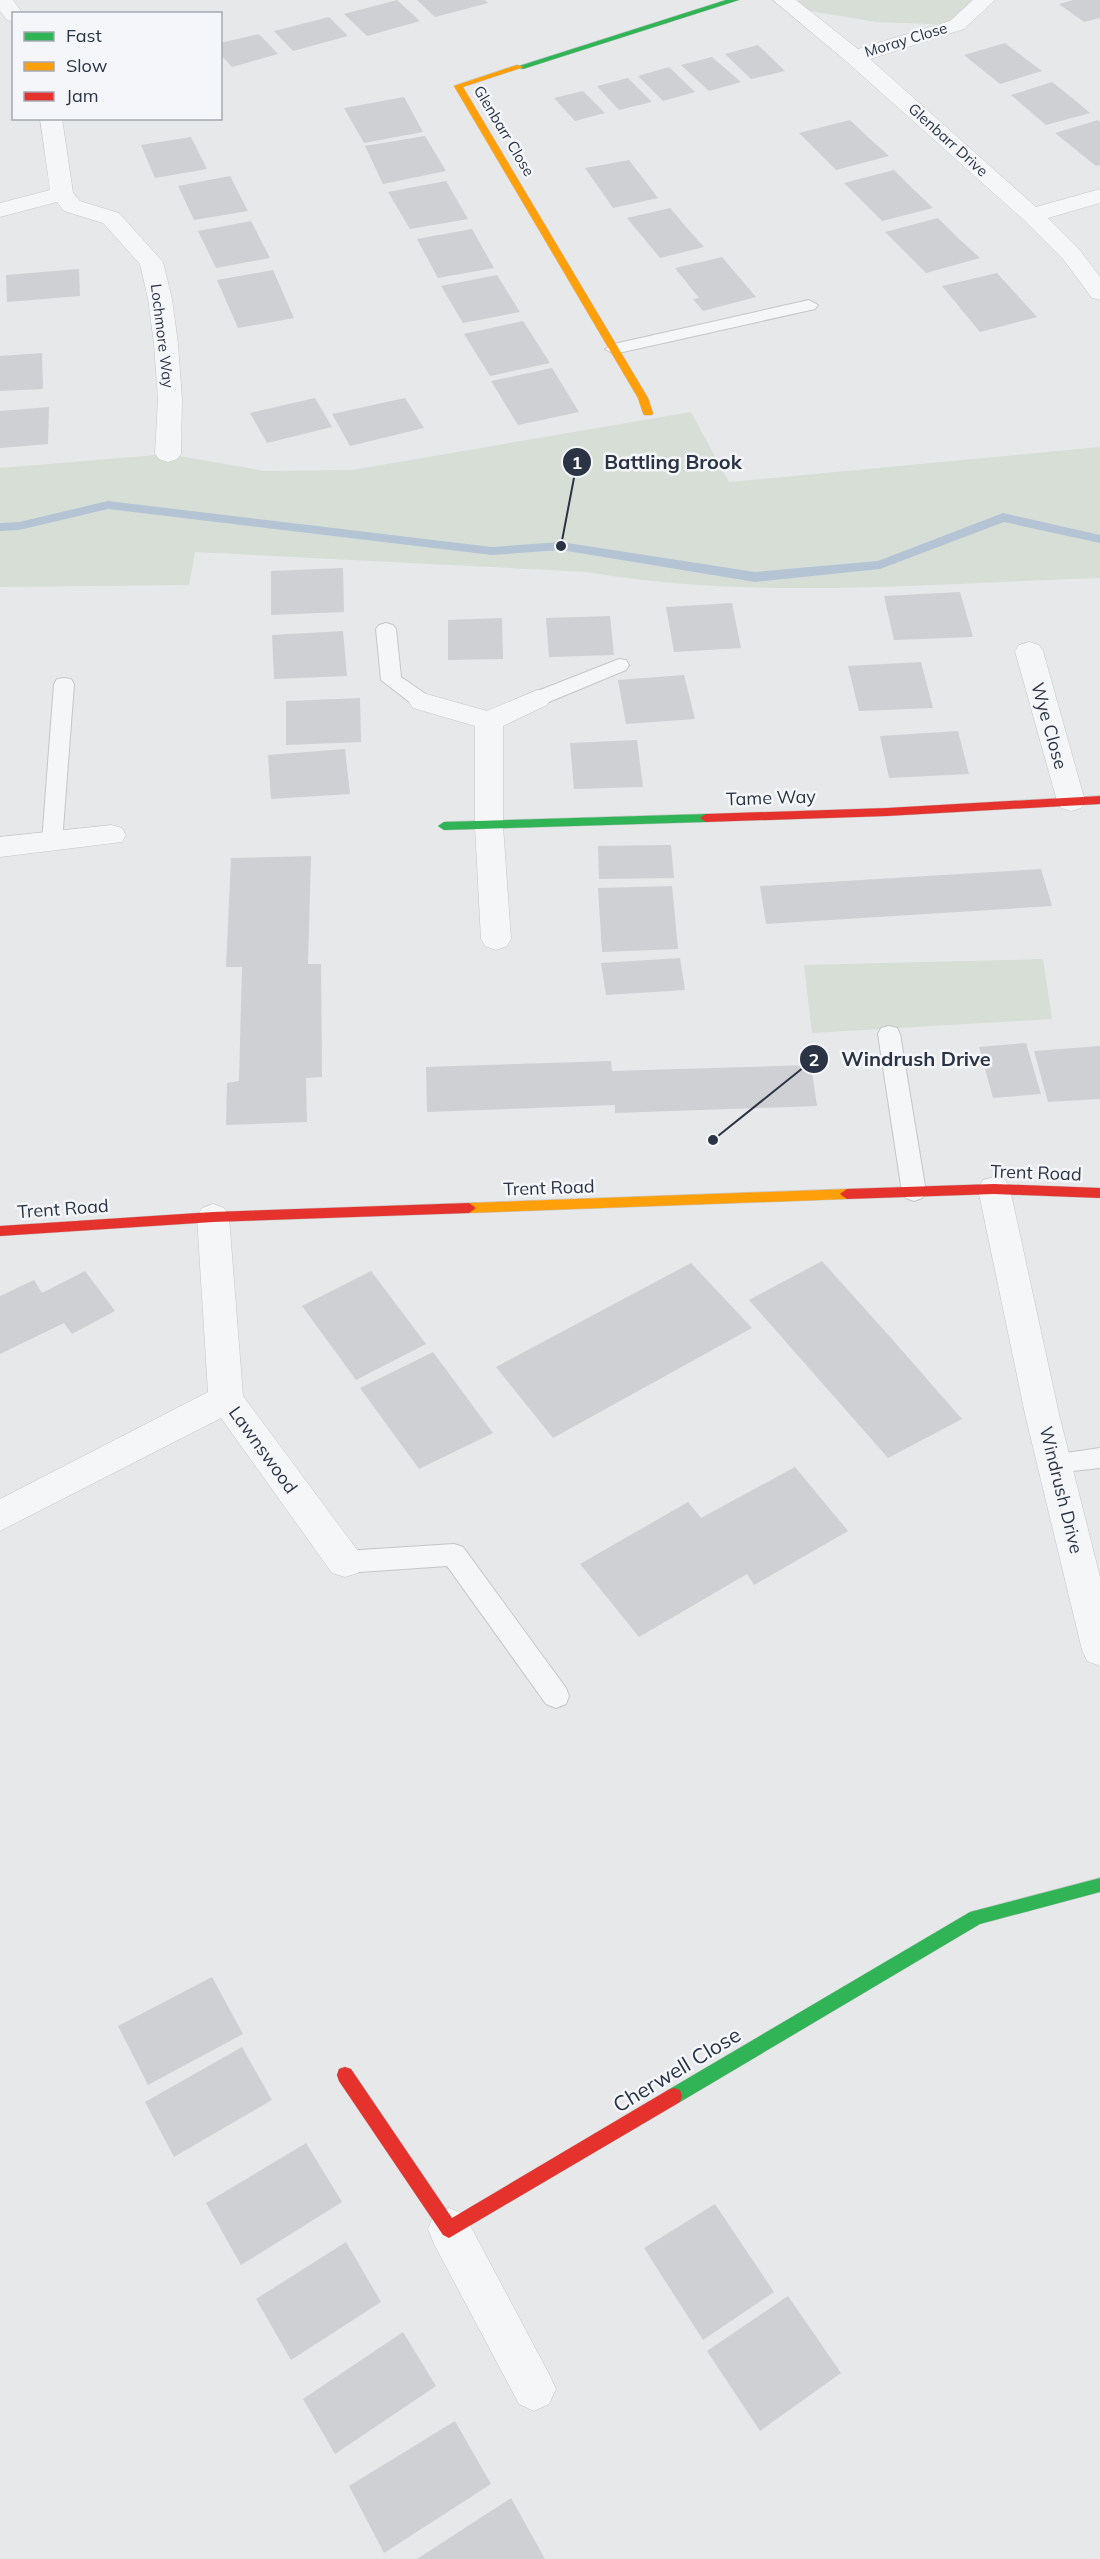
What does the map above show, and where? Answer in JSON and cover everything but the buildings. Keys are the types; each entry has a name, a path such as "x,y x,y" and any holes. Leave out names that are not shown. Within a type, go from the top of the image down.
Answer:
{"street":[{"path":"3,0 12,13"},
{"name":"Glenbarr Close","path":"648,413 614,349 458,86 735,0"},
{"name":"Glenbarr Drive","path":"783,0 855,57 1032,215 1071,254 1100,293"},
{"name":"Moray Close","path":"855,57 957,25 985,0"},
{"path":"0,210 62,194 51,120"},
{"name":"Lochmore Way","path":"62,194 72,206 111,218 151,262 160,299 166,344 170,399 168,454"},
{"path":"1032,215 1100,196"},
{"name":"Wye Close","path":"1029,651 1071,801"},
{"path":"423,702 489,721 537,699"},
{"path":"489,721 489,826 496,939"},
{"name":"Tame Way","path":"444,826 887,812 1100,800"},
{"path":"0,847 111,835"},
{"name":"Trent Road","path":"0,1231 213,1217 994,1189 1100,1193"},
{"name":"Windrush Drive","path":"994,1189 1054,1463 1100,1650"},
{"name":"Lawnswood","path":"213,1217 226,1400 345,1562"},
{"path":"0,1516 226,1400"},
{"name":"Cherwell Close","path":"449,2229 976,1917 1100,1886"},
{"path":"345,2074 449,2229 534,2390"}],"lane":[{"path":"614,349 809,305"},
{"path":"386,630 391,680 423,702"},
{"path":"537,699 619,665"},
{"path":"52,842 64,684"},
{"path":"889,1034 914,1192"},
{"path":"1054,1463 1100,1458"},
{"path":"345,1562 454,1555 556,1696"}],"shaded area":[{"path":"983,0 957,25 876,22 793,8 796,1"},
{"path":"691,412 729,482 1100,447 1100,578 908,586 779,588 651,581 587,572 195,552 189,585 0,587 0,468 168,454 264,471 352,470"},
{"path":"1043,959 1052,1019 812,1033 804,965"}],"waterway":[{"path":"0,527 19,526 108,505 492,551 561,546 755,577 880,565 1003,517 1100,539"}],"traffic: fast":[{"path":"520,67 735,0"},
{"path":"444,826 706,818"},
{"path":"674,2096 976,1917 1100,1885"}],"traffic: slow":[{"path":"520,67 458,86 643,398 648,413"},
{"path":"469,1208 847,1194"}],"traffic: jam":[{"path":"706,818 887,812 1100,800"},
{"path":"847,1194 994,1189 1100,1193"},
{"path":"0,1231 213,1217 469,1208"},
{"path":"345,2075 449,2229 674,2096"}],"place":[{"name":"Battling Brook","path":"561,546"},
{"name":"Windrush Drive","path":"713,1140"}]}
